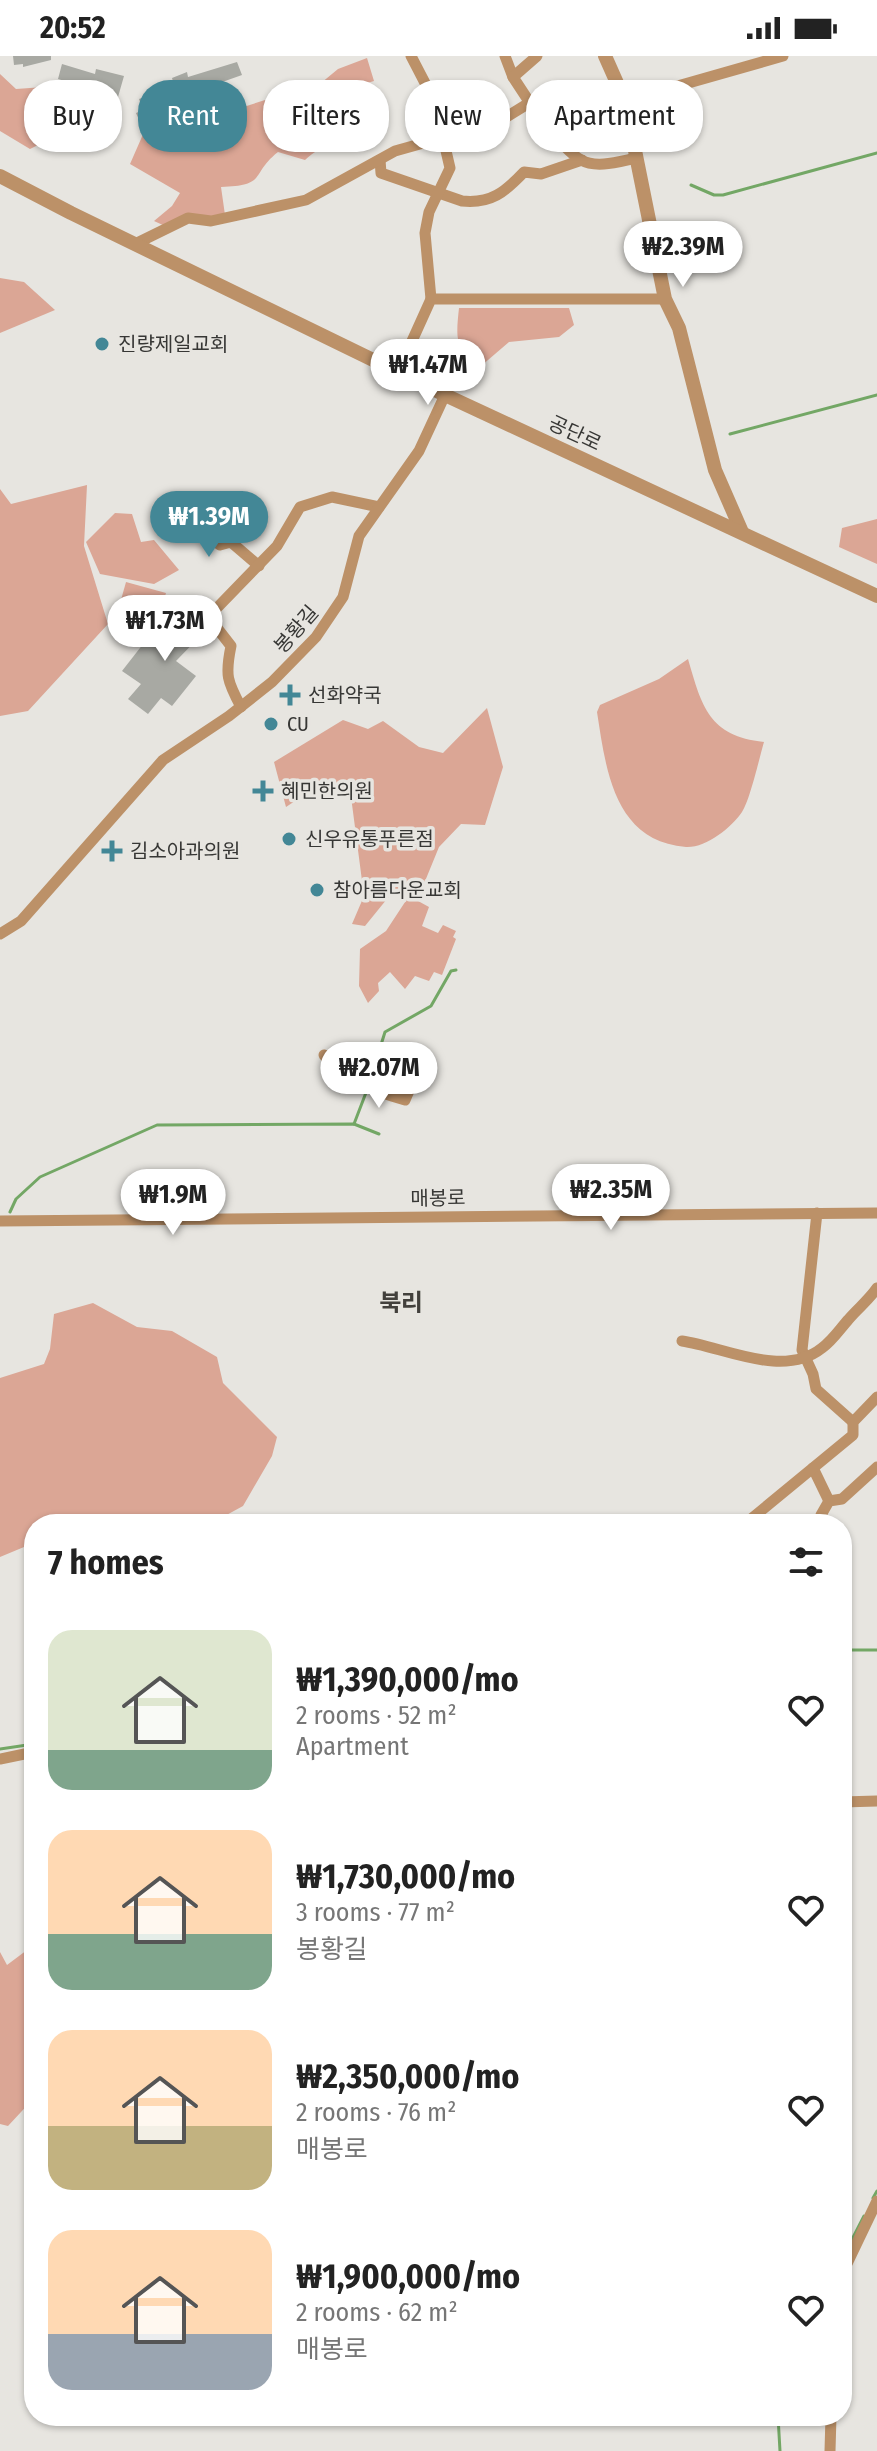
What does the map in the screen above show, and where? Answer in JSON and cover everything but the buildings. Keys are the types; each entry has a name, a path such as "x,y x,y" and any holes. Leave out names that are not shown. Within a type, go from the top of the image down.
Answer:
{"street":[{"path":"411,56 422,80"},
{"path":"505,56 526,98"},
{"path":"513,77 537,56"},
{"path":"605,56 616,80"},
{"path":"699,80 783,56"},
{"path":"135,244 188,218 211,221 306,200 405,148"},
{"path":"398,372 431,299 425,233 437,191 450,168 449,152"},
{"path":"575,152 582,160"},
{"path":"636,152 665,299 679,328 715,470 742,532"},
{"path":"380,160 381,173 462,201 492,200 524,172 541,174 582,160 604,164 637,158"},
{"name":"공단로","path":"0,176 445,395 877,596"},
{"path":"431,299 665,299"},
{"name":"봉황길","path":"0,934 21,921 163,760 241,707 303,651 335,611 347,585 359,536 419,451 445,395"},
{"path":"241,707 227,681 231,646 217,628 213,612 277,546 300,507 332,497 379,507"},
{"path":"168,527 200,530 220,545 231,542 259,566"},
{"path":"324,1055 331,1065 370,1088 405,1100 424,1067"},
{"path":"817,1213 802,1350 816,1389 853,1422"},
{"name":"매봉로","path":"1,1221 877,1213"},
{"path":"682,1341 771,1362 805,1357 822,1349 855,1311 866,1305 877,1288"},
{"path":"757,1514 853,1435 853,1422 877,1397"},
{"path":"829,1501 842,1499 877,1467"},
{"path":"813,1468 829,1501"},
{"path":"822,1514 829,1501"},
{"path":"0,1759 24,1754"},
{"path":"852,1802 877,1801"},
{"path":"852,2253 877,2201"},
{"path":"830,2451 831,2426"}],"shaded area":[{"path":"367,58 374,80 325,80 338,69"},
{"path":"0,74 16,89 24,88 24,145 0,131"},
{"path":"263,101 263,152 278,152 252,181 221,187 225,215 165,226 154,221 172,206 180,193 130,164 138,146 138,152 247,152 247,106"},
{"path":"278,152 316,152 305,160"},
{"path":"0,278 24,282 55,310 0,333"},
{"path":"459,308 569,308 574,325 559,337 509,342 481,366 461,349 457,327"},
{"path":"87,485 84,546 108,624 28,711 0,716 0,489 11,504"},
{"path":"115,513 132,514 141,542 154,540 179,570 154,584 100,574 86,542"},
{"path":"877,519 877,564 839,547 842,528"},
{"path":"126,582 166,593 159,617 119,607"},
{"path":"688,659 704,705 719,726 746,739 764,742 742,812 717,836 702,844 686,847 662,842 643,832 629,817 610,779 597,712 600,705 659,679"},
{"path":"487,708 503,767 485,825 461,824 439,847 421,891 391,894 365,926 352,924 364,896 350,789 322,783 286,807 274,762 343,720 368,729 383,721 419,747 443,753"},
{"path":"409,896 429,907 422,926 438,933 443,925 456,931 453,937 456,939 442,975 434,972 429,981 415,976 405,989 390,972 378,983 379,991 368,1003 359,986 360,949 386,931"},
{"path":"93,1303 137,1327 172,1331 217,1357 223,1383 277,1437 272,1456 243,1506 228,1514 24,1514 24,1547 0,1557 0,1378 44,1364 50,1349 54,1314"},
{"path":"0,1952 7,1965 24,1952 24,2109 8,2126 0,2124"}],"waterway":[{"path":"691,185 714,195 723,195 877,153"},
{"path":"730,434 877,395"},
{"path":"369,1083 385,1032 431,1006 451,971 456,970"},
{"path":"354,1124 367,1090"},
{"path":"10,1212 16,1199 40,1177 157,1125 354,1124 379,1134"},
{"path":"852,1650 877,1650"},
{"path":"0,1749 24,1745"},
{"path":"873,2198 877,2191"},
{"path":"852,2239 864,2216"},
{"path":"779,2426 780,2451"}],"place":[{"name":"진량제일교회","path":"102,344"},
{"name":"선화약국","path":"290,695"},
{"name":"CU","path":"271,724"},
{"name":"혜민한의원","path":"263,791"},
{"name":"신우유통푸른점","path":"289,839"},
{"name":"김소아과의원","path":"112,851"},
{"name":"참아름다운교회","path":"317,890"}],"district":[{"name":"북리","path":"401,1303"}]}
